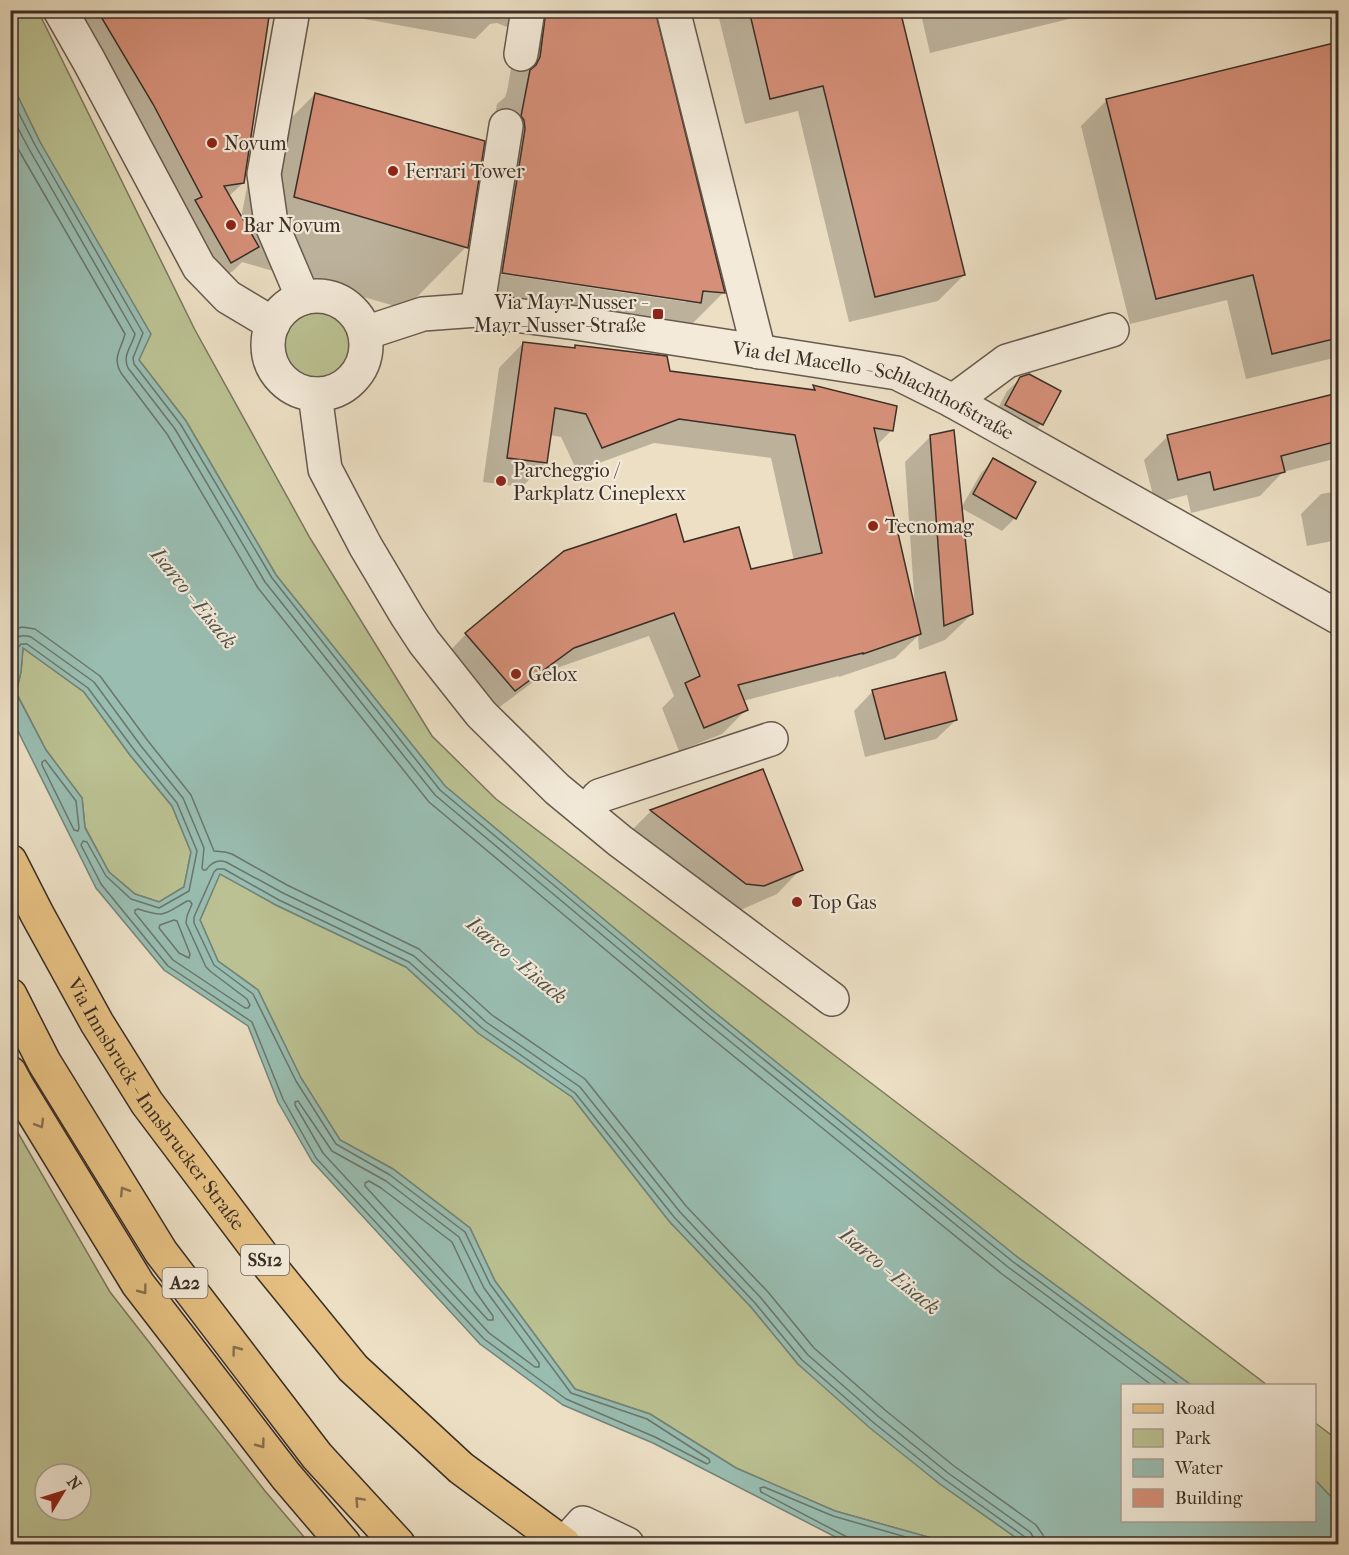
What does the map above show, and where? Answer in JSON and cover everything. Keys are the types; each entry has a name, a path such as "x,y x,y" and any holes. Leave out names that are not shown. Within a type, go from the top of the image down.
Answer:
{"main road":[{"name":"Via Innsbruck - Innsbrucker Straße","path":"10,861 97,1023 147,1103 269,1265 353,1368 461,1468 564,1545"},
{"name":"A22","path":"10,995 44,1062 161,1252 317,1456 398,1545"},
{"name":"A22","path":"10,1073 138,1284 286,1476 344,1545"}],"street":[{"path":"60,10 199,267 228,297 273,324"},
{"path":"74,10 89,61"},
{"path":"293,10 264,174 271,223 303,298"},
{"path":"521,54 528,10"},
{"path":"673,10 759,352"},
{"path":"477,310 506,126"},
{"path":"319,296 332,299 348,307 359,319 365,333 366,347 362,366 346,385 332,392 315,394 297,390 284,381 271,361 268,345 273,324 279,314 291,303 303,298 319,296"},
{"name":"Via del Macello - Schlachthofstraße","path":"365,333 423,314 477,310 576,323 897,373 953,401 1338,617"},
{"path":"953,401 1007,361 1112,330"},
{"path":"315,394 325,469 366,547 407,616 424,642 481,714 557,789 586,813 832,999"},
{"path":"586,813 600,796 771,739"},
{"path":"564,1545 583,1523 627,1545"}],"green space":[{"path":"11,11 38,11 195,330 310,538 432,736 496,799 1266,1384 1190,1384 1016,1256 713,1011 445,786 276,575 186,421 139,360 11,82"},
{"path":"318,305 333,308 346,317 355,330 358,345 355,360 346,373 333,382 318,385 303,382 290,373 281,360 278,345 281,330 290,317 303,308"},
{"path":"23,648 84,692 130,755 172,806 191,852 184,887 159,902 135,894 109,872 85,827 82,798 46,750 16,692"},
{"path":"220,873 276,905 406,967 478,1033 572,1097 669,1221 751,1307 798,1364 940,1484 1025,1544 953,1544 835,1511 736,1468 650,1414 575,1389 495,1281 470,1228 393,1169 340,1140 301,1078 258,990 218,961 200,920"},
{"path":"10,1119 110,1292 265,1491 310,1544 11,1544"},
{"path":"1316,1424 1338,1440 1338,1504 1316,1481"}],"water":[{"name":"Isarco - Eisack","path":"11,82 40,142 151,334 139,360 186,421 276,575 445,786 713,1011 1016,1256 1190,1384 1121,1384 1121,1522 1316,1522 1316,1481 1338,1504 1338,1544 1025,1544 940,1484 870,1428 798,1364 751,1307 669,1221 572,1097 478,1033 406,967 276,905 220,874 200,920 218,961 258,990 301,1078 340,1140 393,1169 470,1228 495,1281 575,1389 650,1414 736,1468 835,1511 953,1544 849,1544 653,1443 563,1405 480,1344 312,1161 278,1102 248,1026 164,970 96,888 11,717","holes":["23,648 84,692 130,755 172,806 191,852 184,887 159,902 135,894 109,872 85,828 82,798 46,750 16,693"]}],"building":[{"path":"97,10 270,10 244,183 224,186 259,247 231,263 195,200 202,197 153,104"},
{"path":"546,10 655,10 725,293 703,291 701,303 502,273 525,129 521,116 530,70 540,57"},
{"path":"749,10 900,10 965,275 875,297 823,86 770,99"},
{"path":"1338,42 1338,338 1272,354 1253,275 1156,299 1106,99"},
{"name":"Ferrari Tower","path":"315,93 485,141 468,248 294,197"},
{"path":"523,342 575,348 575,345 667,356 670,371 815,390 813,385 897,406 893,431 874,428 921,634 863,654 738,685 748,710 704,728 685,683 700,676 674,613 574,648 515,691 465,633 564,551 676,514 684,542 739,527 751,569 822,553 795,435 679,419 602,448 586,414 555,408 547,463 507,458"},
{"path":"1029,374 1061,391 1043,425 1005,405 1020,377"},
{"path":"1338,393 1338,441 1281,456 1285,472 1214,490 1210,472 1178,480 1167,435"},
{"path":"954,430 973,614 944,626 930,435"},
{"path":"993,458 1036,482 1016,519 973,494"},
{"path":"945,672 957,720 885,739 872,690"},
{"path":"763,769 803,870 764,886 746,884 650,810"}],"place":[{"name":"Novum","path":"212,143"},
{"name":"Ferrari Tower","path":"393,171"},
{"name":"Bar Novum","path":"231,225"},
{"name":"Via Mayr Nusser - Mayr-Nusser-Straße","path":"658,314"},
{"name":"Parcheggio / Parkplatz Cineplexx","path":"501,481"},
{"name":"Tecnomag","path":"873,526"},
{"name":"Gelox","path":"516,674"},
{"name":"Top Gas","path":"797,902"}]}
